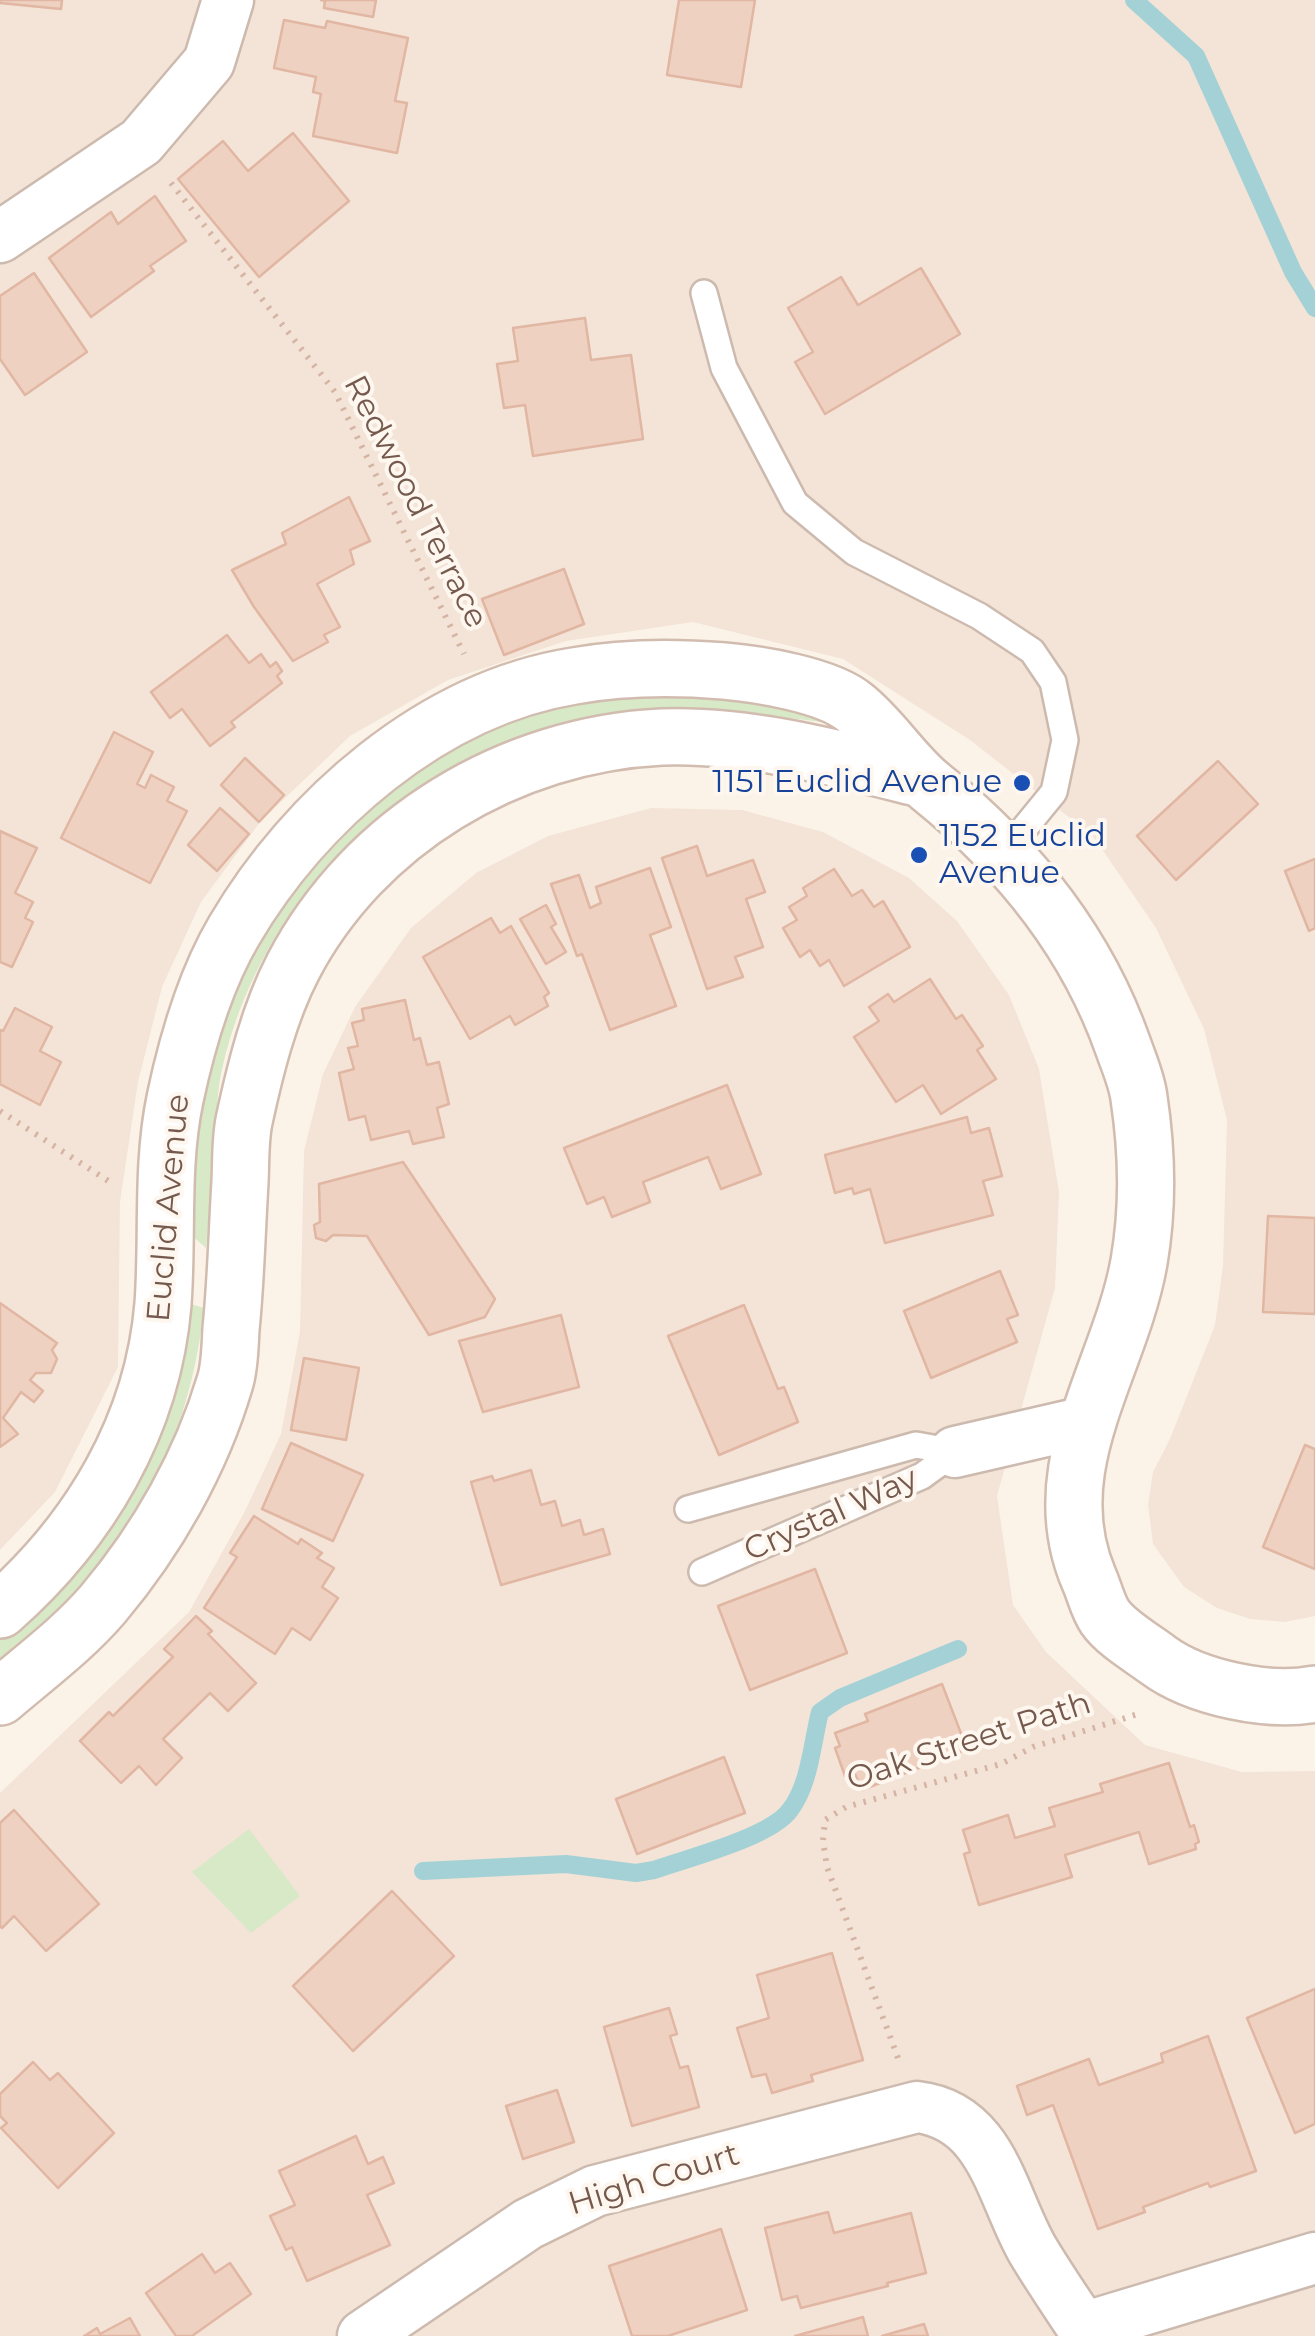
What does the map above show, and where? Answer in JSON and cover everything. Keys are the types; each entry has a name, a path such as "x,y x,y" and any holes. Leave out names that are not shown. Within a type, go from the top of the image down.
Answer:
{"street":[{"path":"0,237 141,142 209,62 228,0"},
{"name":"Euclid Avenue","path":"0,1610 61,1551 104,1491 133,1431 158,1341 173,1106 196,1016 232,934 282,861 373,768 410,741 487,702 570,676 666,666 772,675 851,703 920,779 1005,852 1073,940 1110,1010 1139,1093 1146,1182 1140,1260 1121,1333 1086,1422 1073,1509 1083,1566 1106,1619 1167,1666 1214,1687 1294,1698 1315,1694"},
{"name":"Euclid Avenue","path":"0,1696 102,1604 159,1527 197,1458 226,1378 243,1125 263,1045 292,968 337,898 392,843 448,802 508,770 581,748 662,738 742,742 844,760 920,779"},
{"name":"Crystal Way","path":"956,1452 1086,1422"},
{"path":"917,2107 953,2117 983,2145 1032,2248 1084,2332 1315,2258"},
{"name":"High Court","path":"363,2336 528,2224 595,2191 917,2107"}],"lane":[{"path":"704,293 724,368 795,503 854,552 979,616 1032,652 1054,682 1065,740 1054,792 1005,852"},
{"name":"Crystal Way","path":"688,1509 916,1445 956,1452"},
{"name":"Crystal Way","path":"702,1572 922,1476 956,1452"}],"path":[{"name":"Redwood Terrace","path":"141,142 335,392 487,702"},
{"path":"0,1111 164,1218"},
{"name":"Oak Street Path","path":"917,2107 827,1867 825,1820 846,1807 1001,1764 1033,1747 1138,1714 1167,1666"}],"shaded area":[{"path":"0,0 1315,0 1315,1616 1285,1622 1250,1619 1217,1608 1184,1587 1153,1544 1148,1505 1153,1472 1215,1325 1223,1265 1227,1120 1204,1029 1156,928 1093,836 970,740 843,659 693,622 566,641 448,680 350,736 260,822 201,902 162,987 138,1082 120,1202 118,1367 55,1492 0,1550"},
{"path":"651,808 742,810 823,832 909,878 957,921 1009,995 1039,1069 1059,1192 1055,1288 997,1496 1013,1605 1046,1652 1145,1745 1242,1772 1315,1771 1315,2336 0,2336 0,1793 189,1612 245,1511 281,1434 300,1331 304,1151 323,1074 355,1007 411,928 476,873 548,836"}],"green space":[{"path":"680,693 780,705 838,724 686,709 635,711 562,724 492,748 428,782 369,826 318,878 275,937 243,1003 221,1074 206,1248 189,1233 196,1113 209,1045 255,943 324,850 365,808 458,743 509,721 551,709 615,698"},
{"path":"189,1299 191,1304 204,1308 198,1351 176,1432 160,1470 119,1541 93,1574 57,1614 0,1662 0,1639 40,1604"},
{"path":"249,1829 300,1896 251,1933 192,1872"}],"building":[{"path":"0,0 62,0 61,9"},
{"path":"321,0 376,0 373,17 324,8 325,1"},
{"path":"679,0 755,0 741,87 667,75"},
{"path":"284,20 325,28 327,21 408,38 395,101 407,103 397,153 313,136 321,94 313,92 316,77 274,68"},
{"path":"293,133 349,201 259,277 178,179 223,141 248,171"},
{"path":"155,196 186,241 150,266 154,271 91,317 49,258 111,212 118,224"},
{"path":"921,268 960,334 825,414 795,362 813,352 788,308 841,277 858,305"},
{"path":"34,273 87,352 25,395 0,359 0,296"},
{"path":"585,318 591,360 631,355 643,439 533,456 525,405 504,408 497,364 518,361 513,328"},
{"path":"349,497 370,541 350,550 354,564 317,584 340,627 324,635 328,642 293,661 232,570 286,544 282,533"},
{"path":"564,569 584,624 504,655 482,599"},
{"path":"227,635 249,663 261,654 270,667 276,662 282,671 277,676 282,683 231,722 235,727 210,746 182,709 170,718 151,692"},
{"path":"114,732 153,752 137,784 145,788 151,775 174,787 167,801 187,811 150,883 61,838"},
{"path":"245,758 284,795 259,822 221,785"},
{"path":"1218,761 1258,804 1176,880 1137,836"},
{"path":"220,808 249,834 217,871 188,845"},
{"path":"0,831 37,848 15,893 33,902 25,918 33,922 12,967 0,962"},
{"path":"697,846 707,876 753,860 765,892 746,899 763,947 735,957 743,977 707,989 662,858"},
{"path":"1315,859 1315,928 1309,931 1285,871"},
{"path":"650,868 671,927 650,935 676,1006 610,1030 551,884 579,875 590,908 601,903 596,887"},
{"path":"834,869 852,896 862,890 874,907 883,901 910,947 844,986 829,960 820,966 810,950 800,957 783,928 797,920 789,907 807,896 803,888"},
{"path":"546,905 556,924 551,927 566,952 546,964 520,919"},
{"path":"491,918 500,933 511,926 549,993 544,997 548,1006 515,1025 510,1016 470,1039 423,957"},
{"path":"930,979 956,1019 962,1015 983,1046 977,1050 996,1079 941,1114 923,1085 896,1102 854,1037 879,1021 869,1007 888,994 894,1002"},
{"path":"405,1000 414,1040 420,1038 427,1065 439,1062 449,1104 437,1108 444,1137 413,1144 409,1131 371,1140 365,1116 349,1120 339,1073 354,1069 348,1048 358,1046 352,1023 364,1020 362,1009"},
{"path":"15,1008 52,1027 40,1051 61,1062 40,1105 0,1084 0,1030 3,1031"},
{"path":"727,1085 761,1174 721,1189 708,1157 643,1182 650,1202 612,1217 604,1197 587,1204 564,1148"},
{"path":"967,1117 971,1133 989,1128 1002,1176 983,1181 993,1215 885,1243 870,1189 854,1194 852,1188 835,1193 825,1155"},
{"path":"403,1162 495,1299 485,1317 429,1335 367,1236 333,1235 326,1241 316,1238 314,1225 320,1222 319,1184"},
{"path":"1268,1216 1315,1218 1315,1314 1263,1312"},
{"path":"1000,1271 1018,1315 1007,1319 1017,1342 931,1378 904,1311"},
{"path":"0,1303 57,1343 52,1350 57,1359 51,1373 36,1373 30,1380 43,1391 34,1402 21,1392 3,1418 18,1434 0,1447"},
{"path":"744,1305 778,1389 784,1387 798,1422 719,1455 668,1336"},
{"path":"561,1315 579,1387 483,1412 459,1341"},
{"path":"304,1358 359,1368 346,1440 291,1430"},
{"path":"291,1443 363,1475 333,1541 262,1509"},
{"path":"1305,1445 1315,1449 1315,1569 1263,1547"},
{"path":"531,1470 541,1505 555,1501 562,1526 580,1520 584,1535 603,1529 610,1554 501,1585 471,1482 492,1476 494,1481"},
{"path":"254,1516 298,1544 301,1539 322,1553 317,1558 334,1568 322,1587 338,1598 310,1640 292,1628 275,1654 204,1608 237,1557 230,1553"},
{"path":"815,1569 847,1653 750,1690 718,1606"},
{"path":"196,1616 212,1631 208,1634 256,1683 228,1711 210,1693 163,1739 182,1758 156,1785 139,1766 121,1783 80,1741 109,1712 113,1716 173,1657 164,1649"},
{"path":"942,1684 967,1749 862,1790 854,1772 845,1776 835,1748 840,1746 835,1733 868,1721 865,1714"},
{"path":"724,1757 745,1813 637,1854 616,1799"},
{"path":"1169,1763 1190,1827 1194,1825 1199,1842 1196,1849 1149,1864 1139,1832 1065,1855 1072,1877 979,1905 964,1854 970,1852 963,1830 1008,1815 1015,1838 1055,1826 1049,1808 1103,1792 1100,1784"},
{"path":"14,1810 99,1904 46,1951 14,1916 0,1926 0,1823"},
{"path":"392,1891 454,1956 353,2051 293,1986"},
{"path":"832,1953 863,2060 811,2075 813,2081 772,2093 766,2074 752,2077 737,2028 769,2018 757,1975"},
{"path":"1315,1989 1315,2124 1295,2133 1247,2018"},
{"path":"669,2008 677,2034 670,2036 680,2068 688,2066 699,2107 632,2126 604,2027"},
{"path":"1208,2036 1256,2171 1210,2187 1208,2183 1098,2229 1053,2105 1027,2115 1017,2086 1089,2059 1099,2085 1163,2062 1161,2054"},
{"path":"33,2062 50,2080 58,2073 114,2133 58,2188 1,2128 7,2123 0,2116 0,2094"},
{"path":"557,2090 574,2142 523,2159 506,2106"},
{"path":"356,2136 368,2164 383,2157 394,2183 367,2195 390,2245 307,2281 292,2247 286,2250 270,2216 295,2205 279,2171"},
{"path":"828,2212 834,2233 911,2213 926,2273 801,2308 797,2296 782,2300 765,2228"},
{"path":"721,2229 747,2310 668,2336 632,2336 609,2266"},
{"path":"202,2254 215,2273 230,2263 251,2294 192,2336 176,2336 146,2293"},
{"path":"863,2317 868,2336 795,2336"},
{"path":"130,2318 140,2336 84,2336 97,2328 100,2334"},
{"path":"924,2324 928,2336 882,2336"}],"waterway":[{"path":"1134,0 1196,56 1293,272 1315,308"},
{"path":"423,1871 566,1864 636,1873 748,1838 780,1820 797,1800 820,1712 840,1698 958,1649"}],"place":[{"name":"1151 Euclid Avenue","path":"1022,783"},
{"name":"1152 Euclid Avenue","path":"919,855"}]}
